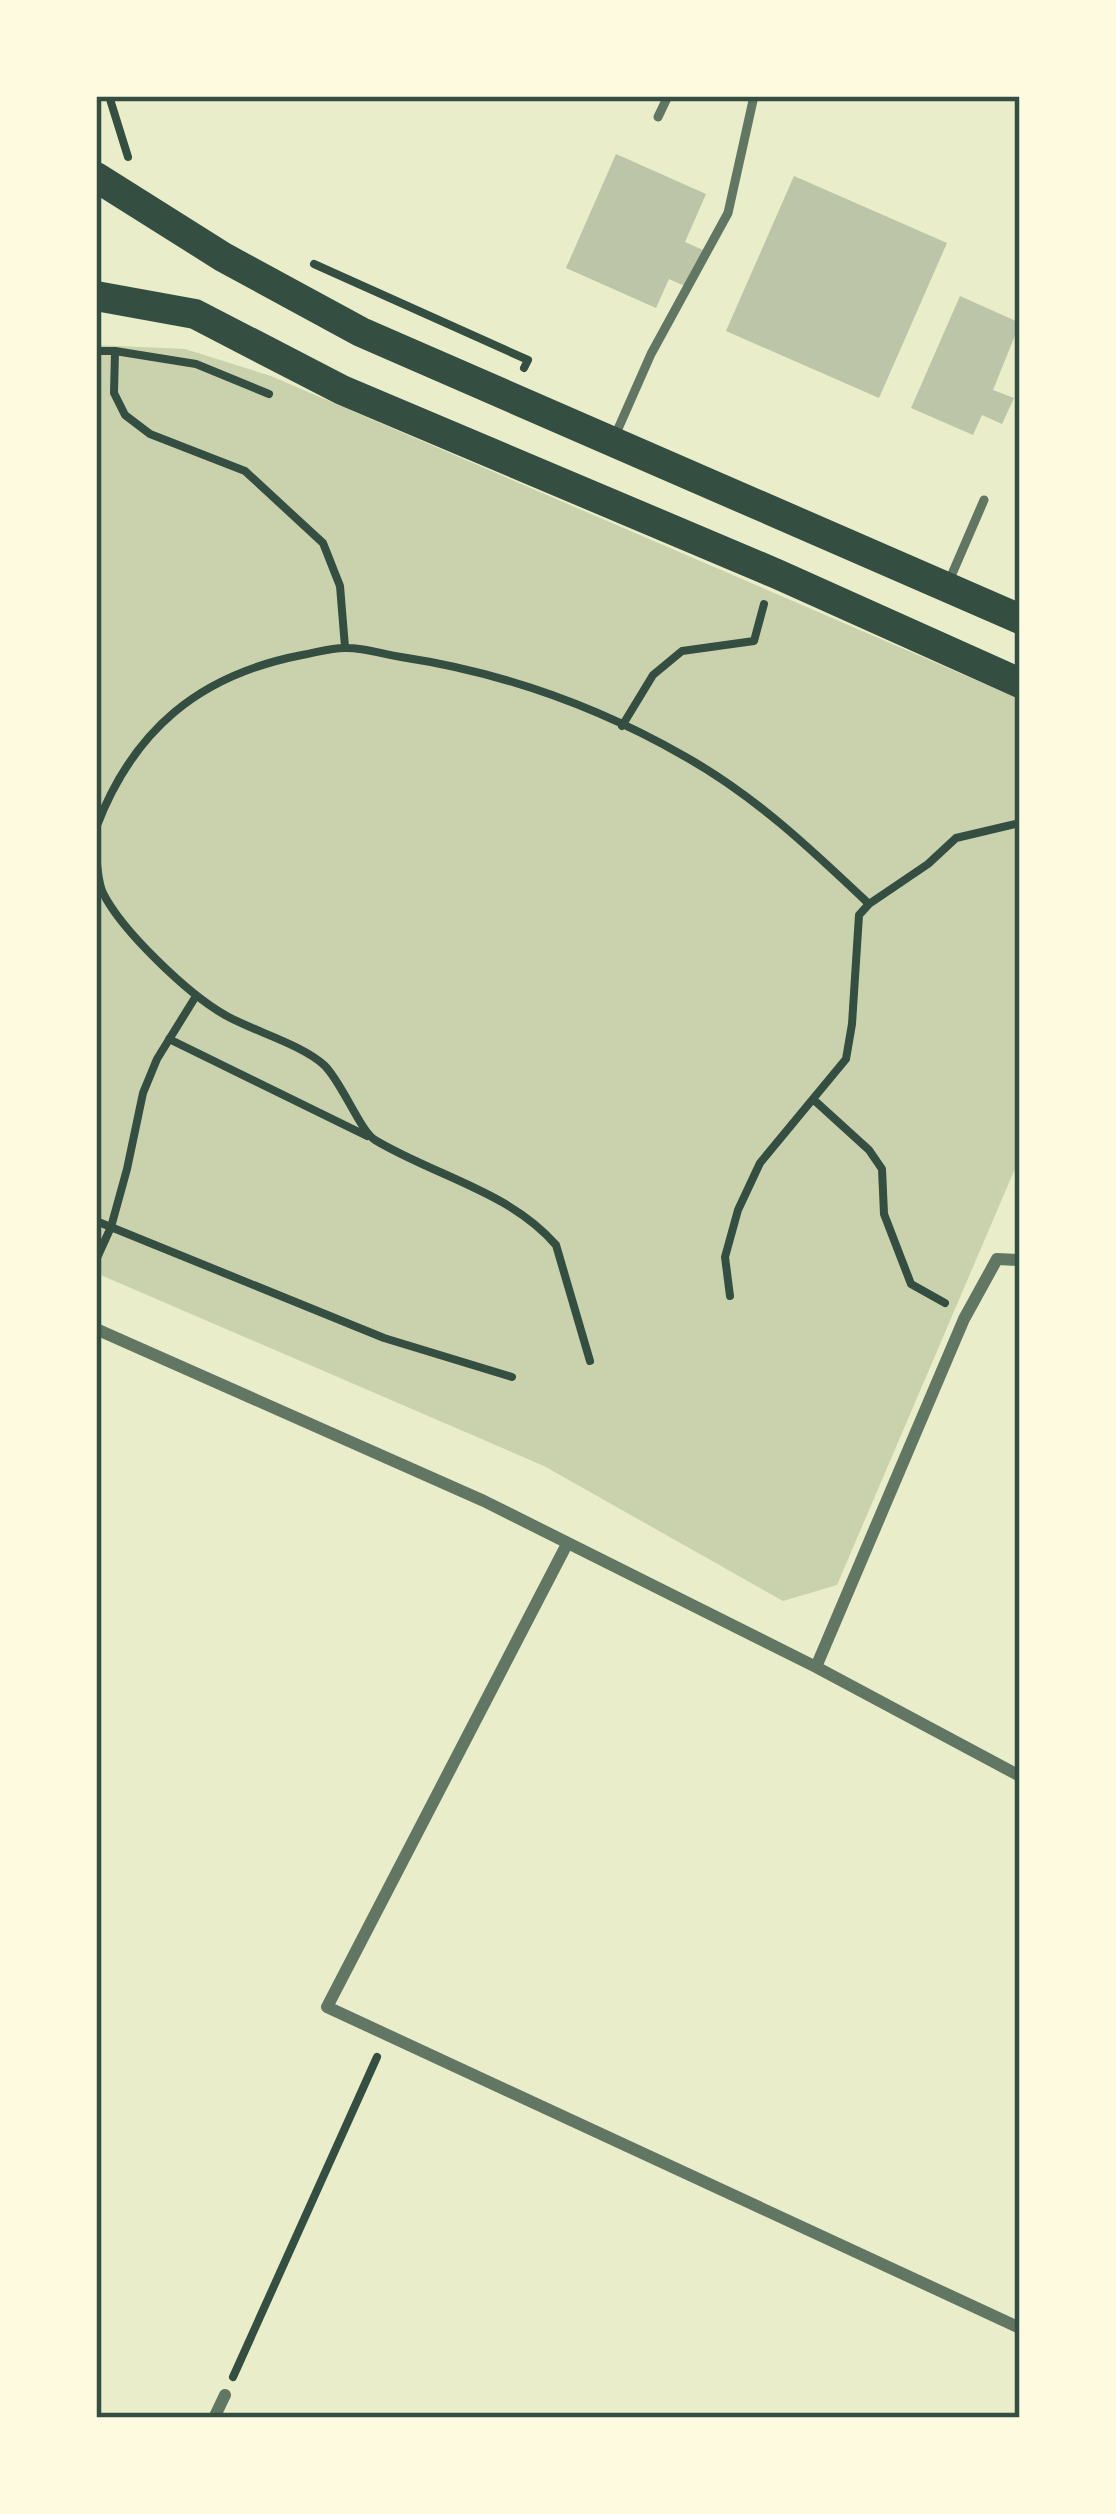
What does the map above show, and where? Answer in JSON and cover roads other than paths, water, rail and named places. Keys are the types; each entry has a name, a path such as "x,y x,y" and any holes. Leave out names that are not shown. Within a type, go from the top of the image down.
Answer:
{"main road":[{"path":"96,178 361,332 1020,619"},
{"path":"96,296 195,314 342,390 1020,683"}],"street":[{"path":"816,1667 967,1313 997,1259 1020,1261"},
{"path":"96,1329 484,1501 816,1667 1020,1776"},
{"path":"567,1544 326,2007 1020,2328"},
{"path":"214,2418 225,2395"}],"lane":[{"path":"658,117 668,96"},
{"path":"612,441 651,355 728,213 754,96"},
{"path":"947,586 984,500"}]}
